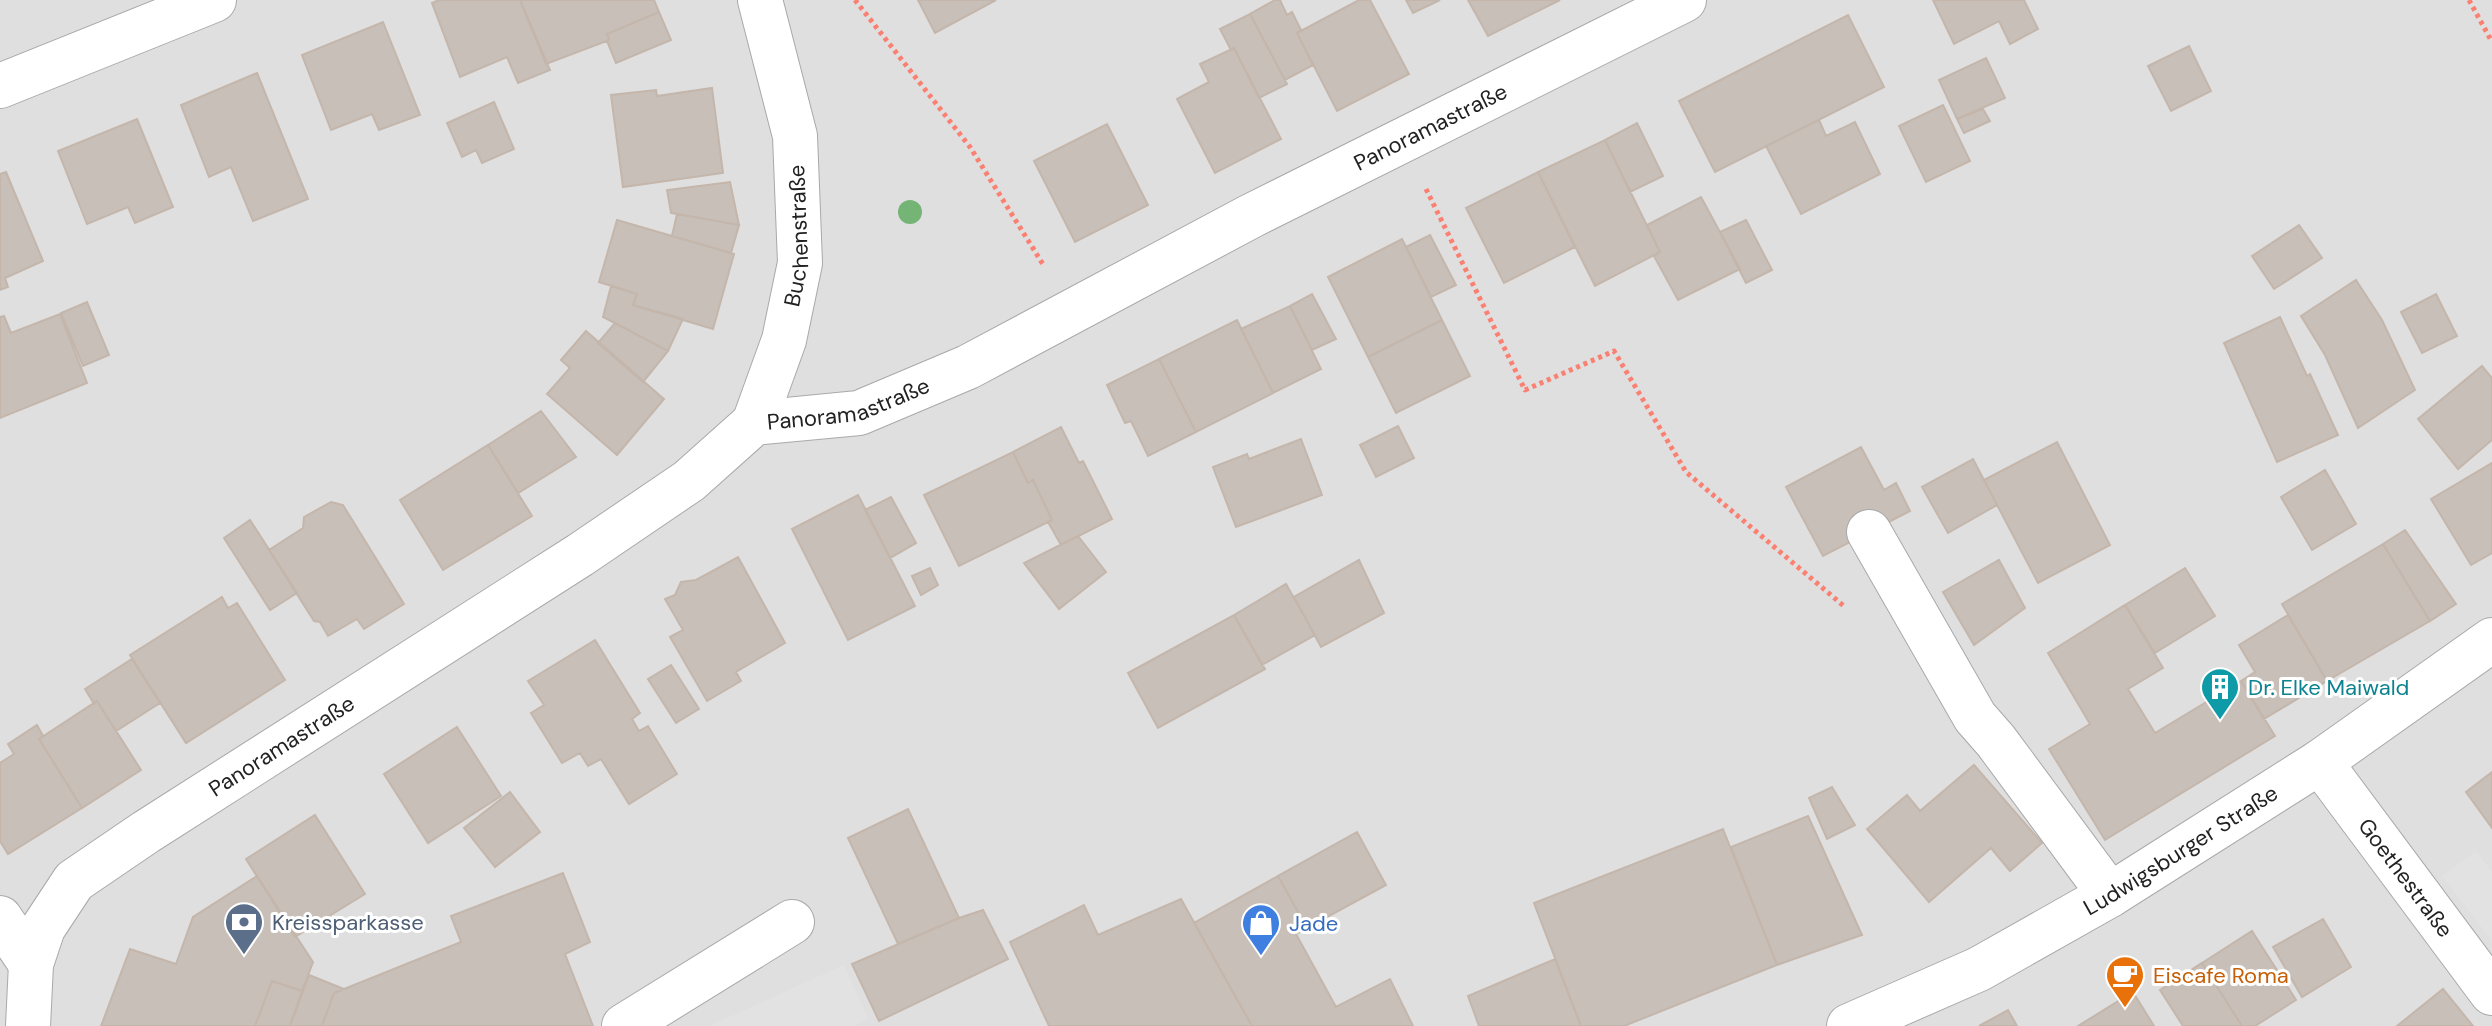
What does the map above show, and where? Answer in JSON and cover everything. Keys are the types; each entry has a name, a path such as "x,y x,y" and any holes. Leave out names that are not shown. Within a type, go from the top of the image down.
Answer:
{"street":[{"path":"0,86 214,0"},
{"name":"Buchenstraße","path":"754,423 784,340 800,263 795,136 760,0"},
{"name":"Panoramastraße","path":"28,1026 31,964 43,928 74,881 689,481 754,423 859,413 968,367 1251,216 1684,0"},
{"path":"1869,532 1975,717 2110,895"},
{"name":"Ludwigsburger Straße","path":"1849,1026 1979,969 2110,895 2320,762 2492,640"},
{"name":"Goethestraße","path":"2320,762 2492,993"},
{"path":"0,918 31,964"},
{"path":"624,1026 792,922"}],"path":[{"path":"855,0 970,147 1072,311"},
{"path":"2469,0 2492,42"},
{"path":"1403,142 1525,390 1614,351 1686,472 1855,615"}],"shaded area":[{"path":"0,0 2492,0 2492,1026 0,1026"},
{"path":"2476,851 2492,872 2492,941 2442,876"},
{"path":"844,965 868,1019 852,1026 709,1026"}],"building":[{"path":"439,0 520,0 550,70 518,83 507,57 460,77 432,3"},
{"path":"520,0 654,0 659,12 607,34 607,41 546,64"},
{"path":"918,0 996,0 935,33"},
{"path":"1280,0 1287,15 1292,12 1301,30 1297,33 1313,65 1285,80 1250,14"},
{"path":"1359,0 1370,0 1409,74 1337,111 1297,33"},
{"path":"1406,0 1440,0 1413,13"},
{"path":"1468,0 1560,0 1488,36"},
{"path":"1933,0 2024,0 2038,29 2010,44 1999,21 1954,44"},
{"path":"659,12 671,40 616,63 607,34"},
{"path":"1250,14 1287,84 1259,98 1234,48 1231,50 1220,29"},
{"path":"1848,15 1884,87 1715,172 1679,101"},
{"path":"383,22 420,115 379,130 372,114 331,130 302,55"},
{"path":"2189,46 2211,91 2171,111 2148,66"},
{"path":"1234,48 1281,139 1215,173 1177,99 1209,82 1200,64"},
{"path":"1986,58 2005,98 1957,119 1939,80"},
{"path":"257,73 308,199 253,221 231,167 209,177 181,105"},
{"path":"712,88 723,173 623,187 611,95 656,90 657,96"},
{"path":"494,102 514,149 482,163 476,150 462,157 447,123"},
{"path":"1943,105 1970,161 1926,182 1899,126"},
{"path":"1983,109 1990,121 1964,133 1957,119"},
{"path":"137,119 173,207 135,223 128,207 87,224 58,151"},
{"path":"1819,120 1826,136 1855,122 1880,174 1801,214 1766,146"},
{"path":"1637,123 1663,176 1630,192 1605,140"},
{"path":"1107,124 1148,205 1075,242 1034,161"},
{"path":"1605,140 1660,252 1595,286 1538,172"},
{"path":"6,172 43,261 5,278 8,287 0,290 0,174"},
{"path":"1538,172 1575,247 1504,283 1466,208"},
{"path":"730,182 739,225 671,213 667,190"},
{"path":"1701,197 1740,269 1678,300 1654,256 1660,252 1647,225"},
{"path":"677,214 739,225 731,253 672,236"},
{"path":"617,220 734,254 713,329 633,305 637,294 599,282"},
{"path":"1746,220 1772,270 1746,283 1720,232"},
{"path":"2299,225 2322,258 2274,289 2252,256"},
{"path":"1430,235 1456,285 1431,297 1406,247"},
{"path":"1402,239 1442,320 1368,357 1328,277"},
{"path":"2356,280 2382,320 2415,390 2358,428 2325,355 2301,316"},
{"path":"611,286 637,294 633,305 683,319 668,351 603,317"},
{"path":"1312,294 1336,339 1312,350 1290,306"},
{"path":"2436,294 2457,336 2422,353 2401,312"},
{"path":"87,302 109,355 83,366 61,313"},
{"path":"1290,306 1321,369 1273,393 1241,329"},
{"path":"60,314 87,383 0,418 0,317 4,316 11,333"},
{"path":"2280,317 2338,435 2277,462 2224,343"},
{"path":"1237,320 1273,393 1196,432 1159,359"},
{"path":"1442,320 1470,376 1396,413 1368,357"},
{"path":"615,323 668,351 643,382 598,343"},
{"path":"586,331 664,399 617,455 547,394 570,368 561,360"},
{"path":"1159,359 1196,432 1148,456 1131,421 1125,423 1107,385"},
{"path":"2482,366 2492,378 2492,440 2458,469 2418,419"},
{"path":"541,411 576,457 518,493 488,445"},
{"path":"1398,426 1414,458 1376,477 1360,445"},
{"path":"1061,427 1079,463 1083,461 1112,519 1061,545 1048,522 1052,520 1033,480 1028,483 1013,452"},
{"path":"1301,439 1322,495 1236,527 1213,467 1247,454 1249,459"},
{"path":"2057,442 2110,545 2038,583 1984,480"},
{"path":"488,445 532,516 443,570 400,500"},
{"path":"1861,447 1884,490 1896,483 1910,511 1823,556 1786,487"},
{"path":"1013,452 1028,483 1033,480 1052,520 959,566 924,495"},
{"path":"1973,459 1997,505 1948,533 1922,487"},
{"path":"2492,463 2492,553 2471,565 2431,499"},
{"path":"2325,470 2356,524 2312,550 2281,497"},
{"path":"858,495 915,606 848,640 792,529"},
{"path":"891,497 916,543 890,558 865,510"},
{"path":"331,502 343,505 404,604 364,629 357,619 328,636 320,622 314,621 269,550 303,528 304,517"},
{"path":"250,520 297,593 270,610 224,538"},
{"path":"2405,530 2456,604 2430,621 2383,544"},
{"path":"1078,536 1106,572 1059,609 1024,563"},
{"path":"2383,544 2430,621 2327,681 2282,604"},
{"path":"738,557 785,643 736,672 741,681 707,701 670,637 683,630 665,599 675,595 681,582 696,580"},
{"path":"1359,560 1384,613 1321,647 1294,597"},
{"path":"1999,560 2025,608 1974,645 1943,592"},
{"path":"930,568 938,585 921,595 912,576"},
{"path":"2185,568 2215,616 2155,653 2125,605"},
{"path":"1286,584 1315,635 1262,665 1234,615"},
{"path":"222,597 228,608 237,603 285,680 186,743 130,655"},
{"name":"Dr. Elke Maiwald","path":"2125,605 2163,668 2128,689 2155,733 2241,681 2275,736 2105,840 2049,749 2090,724 2048,653"},
{"path":"1234,615 1265,669 1158,728 1128,673"},
{"path":"2288,615 2327,681 2264,719 2241,681 2255,672 2239,645"},
{"path":"595,640 640,713 632,719 639,731 648,726 677,774 629,804 601,759 588,766 580,753 562,763 531,713 544,705 528,681"},
{"path":"132,659 160,703 116,731 97,701 94,704 85,689"},
{"path":"671,665 699,709 676,723 648,679"},
{"path":"97,701 141,770 82,808 39,739"},
{"path":"37,725 43,736 39,739 82,808 8,854 0,841 0,763 14,754 8,744"},
{"path":"457,727 501,796 428,843 384,774"},
{"path":"1974,765 2042,843 2010,871 1991,848 1929,902 1867,829 1907,795 1920,811"},
{"path":"2492,772 2492,828 2466,792"},
{"path":"1832,787 1855,825 1827,839 1809,798"},
{"path":"510,792 540,832 495,867 464,828"},
{"path":"908,809 959,918 898,944 848,838"},
{"path":"315,815 365,894 295,937 246,859"},
{"path":"1808,816 1862,935 1777,965 1731,847"},
{"path":"1723,829 1777,965 1624,1026 1581,1026 1534,903"},
{"path":"1357,832 1386,885 1307,928 1278,876"},
{"path":"563,873 590,942 565,954 593,1026 322,1026 334,993 461,942 451,916"},
{"name":"Kreissparkasse","path":"257,876 313,962 302,991 272,981 255,1026 101,1026 130,949 176,964 193,917"},
{"name":"Jade","path":"1278,876 1307,928 1296,934 1336,1007 1390,979 1413,1026 1252,1026 1194,923"},
{"path":"1181,899 1252,1026 1049,1026 1010,942 1084,905 1098,935"},
{"path":"983,910 1008,959 879,1021 852,964"},
{"path":"2323,919 2351,967 2302,997 2273,947"},
{"path":"2252,931 2296,1000 2255,1026 2242,1026 2202,963"},
{"path":"1555,959 1581,1026 1479,1026 1468,996"},
{"path":"2202,963 2242,1026 2183,1026 2160,990"},
{"path":"309,975 344,989 334,993 322,1026 290,1026"},
{"path":"272,981 302,991 290,1026 255,1026"},
{"path":"2443,989 2473,1026 2397,1026"},
{"name":"Eiscafe Roma","path":"2133,992 2154,1026 2078,1026"},
{"path":"2008,1010 2017,1026 1979,1026"}],"place":[{"name":"Dr. Elke Maiwald","path":"2220,721"},
{"name":"Kreissparkasse","path":"244,956"},
{"name":"Jade","path":"1261,957"},
{"name":"Eiscafe Roma","path":"2125,1009"}]}
